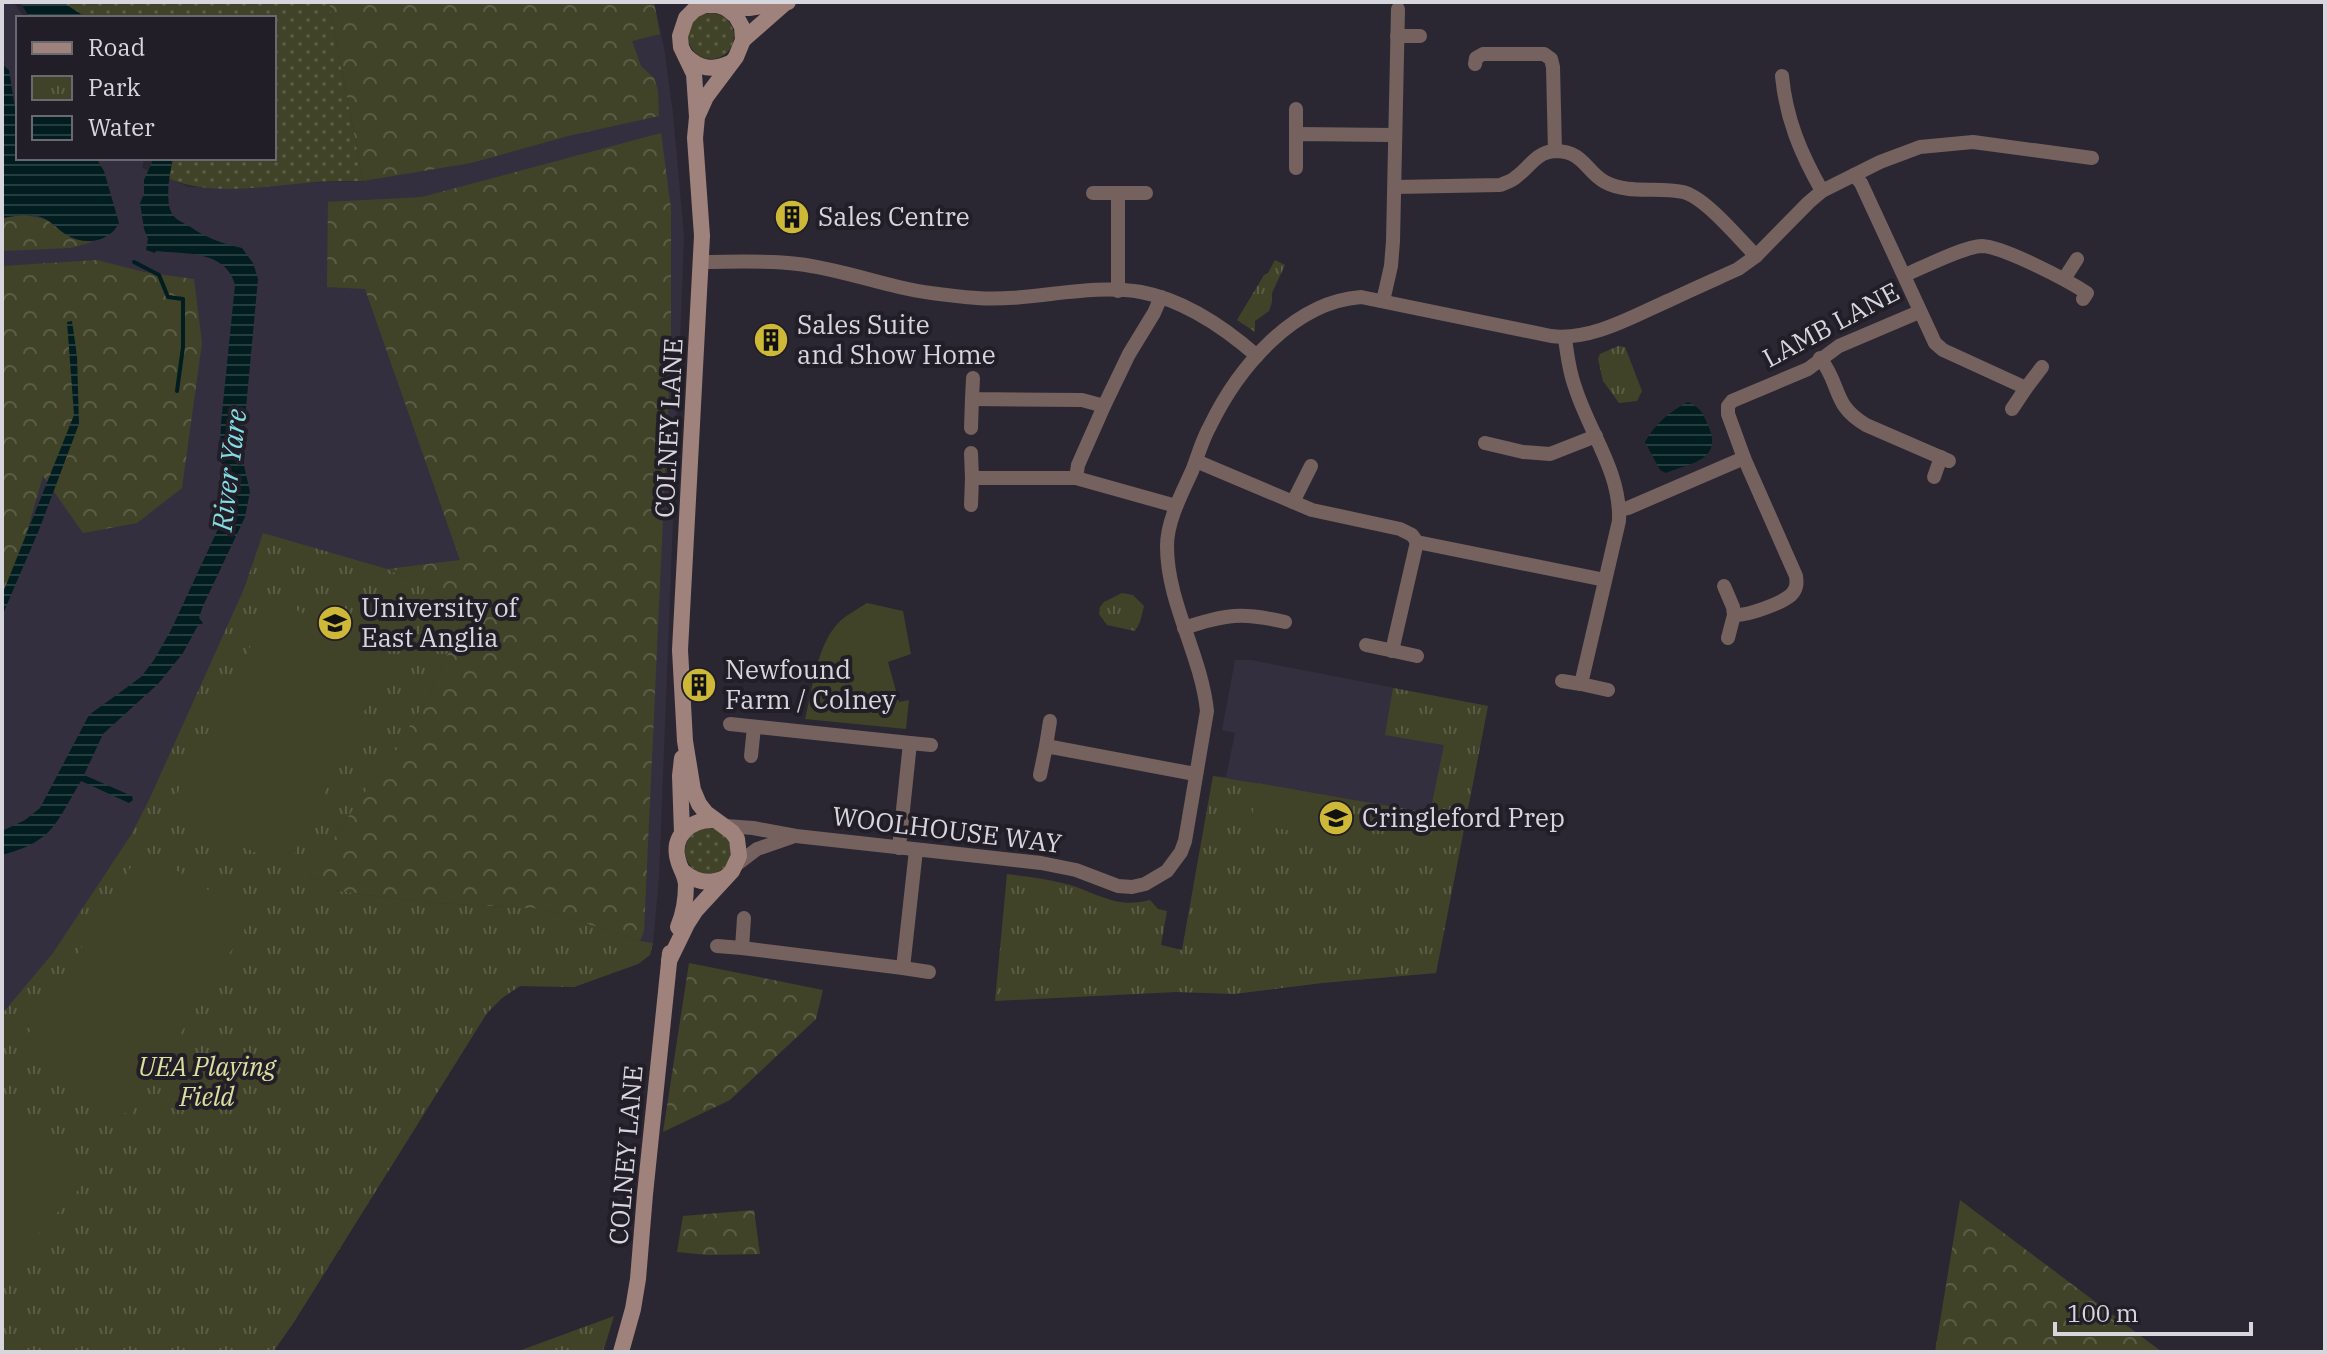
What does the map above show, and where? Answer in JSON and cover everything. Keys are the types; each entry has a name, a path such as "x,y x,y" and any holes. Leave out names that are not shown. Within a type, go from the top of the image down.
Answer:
{"street":[{"path":"726,8 786,3"},
{"name":"COLNEY LANE","path":"697,117 706,97 741,49 743,40 786,3"},
{"name":"COLNEY LANE","path":"669,961 687,924 732,870 739,856 737,839 706,813 696,797 685,741 680,650 702,236 694,74 681,47 680,36 686,18 694,10 705,5 726,8"},
{"path":"726,8 736,16 742,27 743,40"},
{"path":"1383,301 1391,266 1398,9"},
{"path":"1397,36 1420,36"},
{"path":"1475,64 1476,58 1483,54 1544,54 1551,59 1555,151"},
{"path":"686,56 706,68 719,68 730,63"},
{"path":"1782,76 1791,126 1805,161 1822,191"},
{"path":"1296,109 1296,168"},
{"path":"1296,134 1394,135"},
{"name":"WOOLHOUSE WAY","path":"720,823 796,836 1041,863 1076,870 1118,886 1145,884 1167,871 1185,841 1207,711 1202,681 1169,578 1166,542 1176,506 1210,426 1244,371 1300,317 1333,301 1361,297 1565,338 1581,335 1618,323 1738,269 1777,237 1822,191 1901,153 1920,147 1973,142 2092,158"},
{"path":"1395,187 1500,185 1515,179 1539,155 1555,151 1582,159 1602,181 1621,188 1687,192 1756,256"},
{"name":"LAMB LANE","path":"1734,615 1743,616 1781,601 1797,586 1796,576 1744,458 1728,406 1732,401 1808,369 1839,346 1919,312 1905,275 1861,183 1854,175"},
{"path":"1093,193 1146,193"},
{"path":"1118,193 1118,291"},
{"path":"1905,275 1983,246 2064,279 2088,296"},
{"path":"2064,279 2077,259"},
{"path":"701,262 796,264 902,288 980,298 1140,292 1161,297 1192,311 1223,329 1257,356"},
{"path":"1076,478 1078,465 1104,406 1161,297"},
{"path":"1919,312 1935,343 1943,350 2026,388"},
{"path":"1565,338 1575,388 1616,483 1620,510 1581,684"},
{"path":"1820,358 1840,402 1853,418 1945,459 1934,477"},
{"path":"2012,409 2042,367"},
{"path":"971,428 973,378"},
{"path":"972,399 1082,400 1104,406"},
{"path":"1485,443 1523,452 1550,454 1596,436"},
{"path":"971,453 971,505"},
{"path":"1620,510 1744,458"},
{"path":"1196,461 1312,510 1400,529 1412,535 1417,542 1605,580"},
{"path":"1293,502 1311,466"},
{"path":"972,478 1076,478 1176,506"},
{"path":"1392,651 1417,542"},
{"path":"1724,586 1734,615 1728,638"},
{"path":"1184,628 1235,614 1251,614 1285,622"},
{"path":"1366,645 1417,656"},
{"path":"1562,681 1608,690"},
{"path":"1040,775 1050,721"},
{"path":"730,724 931,745"},
{"path":"751,756 754,727"},
{"name":"COLNEY LANE","path":"621,1352 638,1279 669,961 686,902 684,872 676,853 682,833 680,776 685,741"},
{"path":"899,848 910,743"},
{"path":"1046,746 1195,774"},
{"path":"682,833 697,822 720,823"},
{"name":"WOOLHOUSE WAY","path":"732,870 757,849 796,836"},
{"path":"903,968 916,850"},
{"path":"684,872 702,882 718,881 732,870"},
{"path":"742,948 744,918"},
{"path":"717,946 929,972"}],"shaded area":[{"name":"University of East Anglia","path":"2,2 13,2 24,16 16,16 16,160 144,160 142,168 189,187 363,181 329,2 654,2 673,114 684,237 659,877 650,955 638,964 574,987 520,986 487,1013 273,1352 2,1352"},
{"name":"Cringleford Prep","path":"1235,660 1251,660 1488,706 1436,973 1234,994 1182,950 1213,776 1226,777 1235,733 1222,730"}],"green space":[{"path":"62,2 329,2 363,181 220,189 169,179 173,160 276,160 276,16 84,16"},
{"path":"329,2 654,2 660,34 632,41 641,66 654,78 658,90 659,116 568,136 471,163 363,181"},
{"path":"711,13 728,19 734,36 728,53 711,59 694,53 688,36 694,19"},
{"path":"661,133 671,209 671,346 644,931 640,941 541,909 421,902 338,891 309,875 427,700 468,608 387,569 460,560 365,289 327,287 328,202 422,197"},
{"path":"24,215 45,219 73,239 93,242 70,248 2,251 2,218"},
{"path":"97,260 144,272 194,279 202,343 182,488 137,523 83,533 43,476 7,601 2,602 2,266"},
{"path":"1275,260 1285,265 1272,293 1269,311 1255,321 1255,332 1237,320"},
{"path":"1618,346 1625,347 1642,391 1637,401 1619,403 1603,381 1598,359 1600,354"},
{"name":"UEA Playing Field","path":"263,533 387,569 468,608 427,700 309,875 338,891 421,902 541,909 653,943 650,955 638,964 574,987 520,986 487,1013 273,1352 2,1352 2,1014 53,953 131,835 244,589"},
{"path":"1122,593 1133,595 1144,606 1135,631 1107,625 1099,614 1104,602"},
{"path":"274,599 391,657 287,868 169,810"},
{"path":"867,603 903,611 911,654 888,662 899,702 909,700 906,729 805,719 816,667 826,642 840,621"},
{"name":"Cringleford Prep","path":"1393,688 1488,706 1436,973 1234,994 1176,992 995,1001 1007,874 1062,883 1118,902 1150,900 1158,909 1167,911 1161,945 1182,950 1213,776 1430,813 1444,745 1385,735"},
{"path":"1258,783 1336,797 1329,837 1251,824"},
{"path":"708,828 724,835 731,851 724,867 708,874 692,867 685,851 692,835"},
{"path":"142,849 252,917 130,1116 20,1047"},
{"path":"689,963 823,990 816,1019 730,1100 663,1132"},
{"path":"2,1104 87,1180 2,1274"},
{"path":"1960,1200 2162,1352 1935,1352"},
{"path":"754,1210 760,1254 677,1252 683,1216"},
{"path":"614,1316 603,1352 516,1352"}],"water":[{"path":"20,2 62,2 84,16 29,16"},
{"path":"2,51 16,110 16,160 97,160 104,171 119,223 109,235 88,241 72,238 40,217 24,215 2,218"},
{"name":"River Yare","path":"153,160 173,160 168,195 174,217 209,237 242,248 253,263 258,279 243,440 250,492 245,517 203,606 199,618 203,623 197,627 183,653 158,684 103,734 84,775 132,796 133,800 129,803 81,781 58,820 43,837 2,855 2,831 25,820 40,808 89,715 141,677 154,660 218,529 225,490 220,450 221,423 235,285 223,265 203,256 146,250 148,239 140,203 144,180"},
{"path":"72,321 77,356 79,424 2,616 2,595 74,415 67,322"},
{"path":"1688,402 1703,414 1712,437 1712,446 1694,463 1666,473 1660,470 1645,442 1663,419"}],"waterway":[{"path":"134,262 159,275 168,297 183,299 183,347 177,391"}],"place":[{"name":"Sales Centre","path":"792,217"},
{"name":"Sales Suite and Show Home","path":"771,340"},
{"name":"University of East Anglia","path":"335,623"},
{"name":"Newfound Farm / Colney","path":"699,685"},
{"name":"Cringleford Prep","path":"1336,818"}]}
